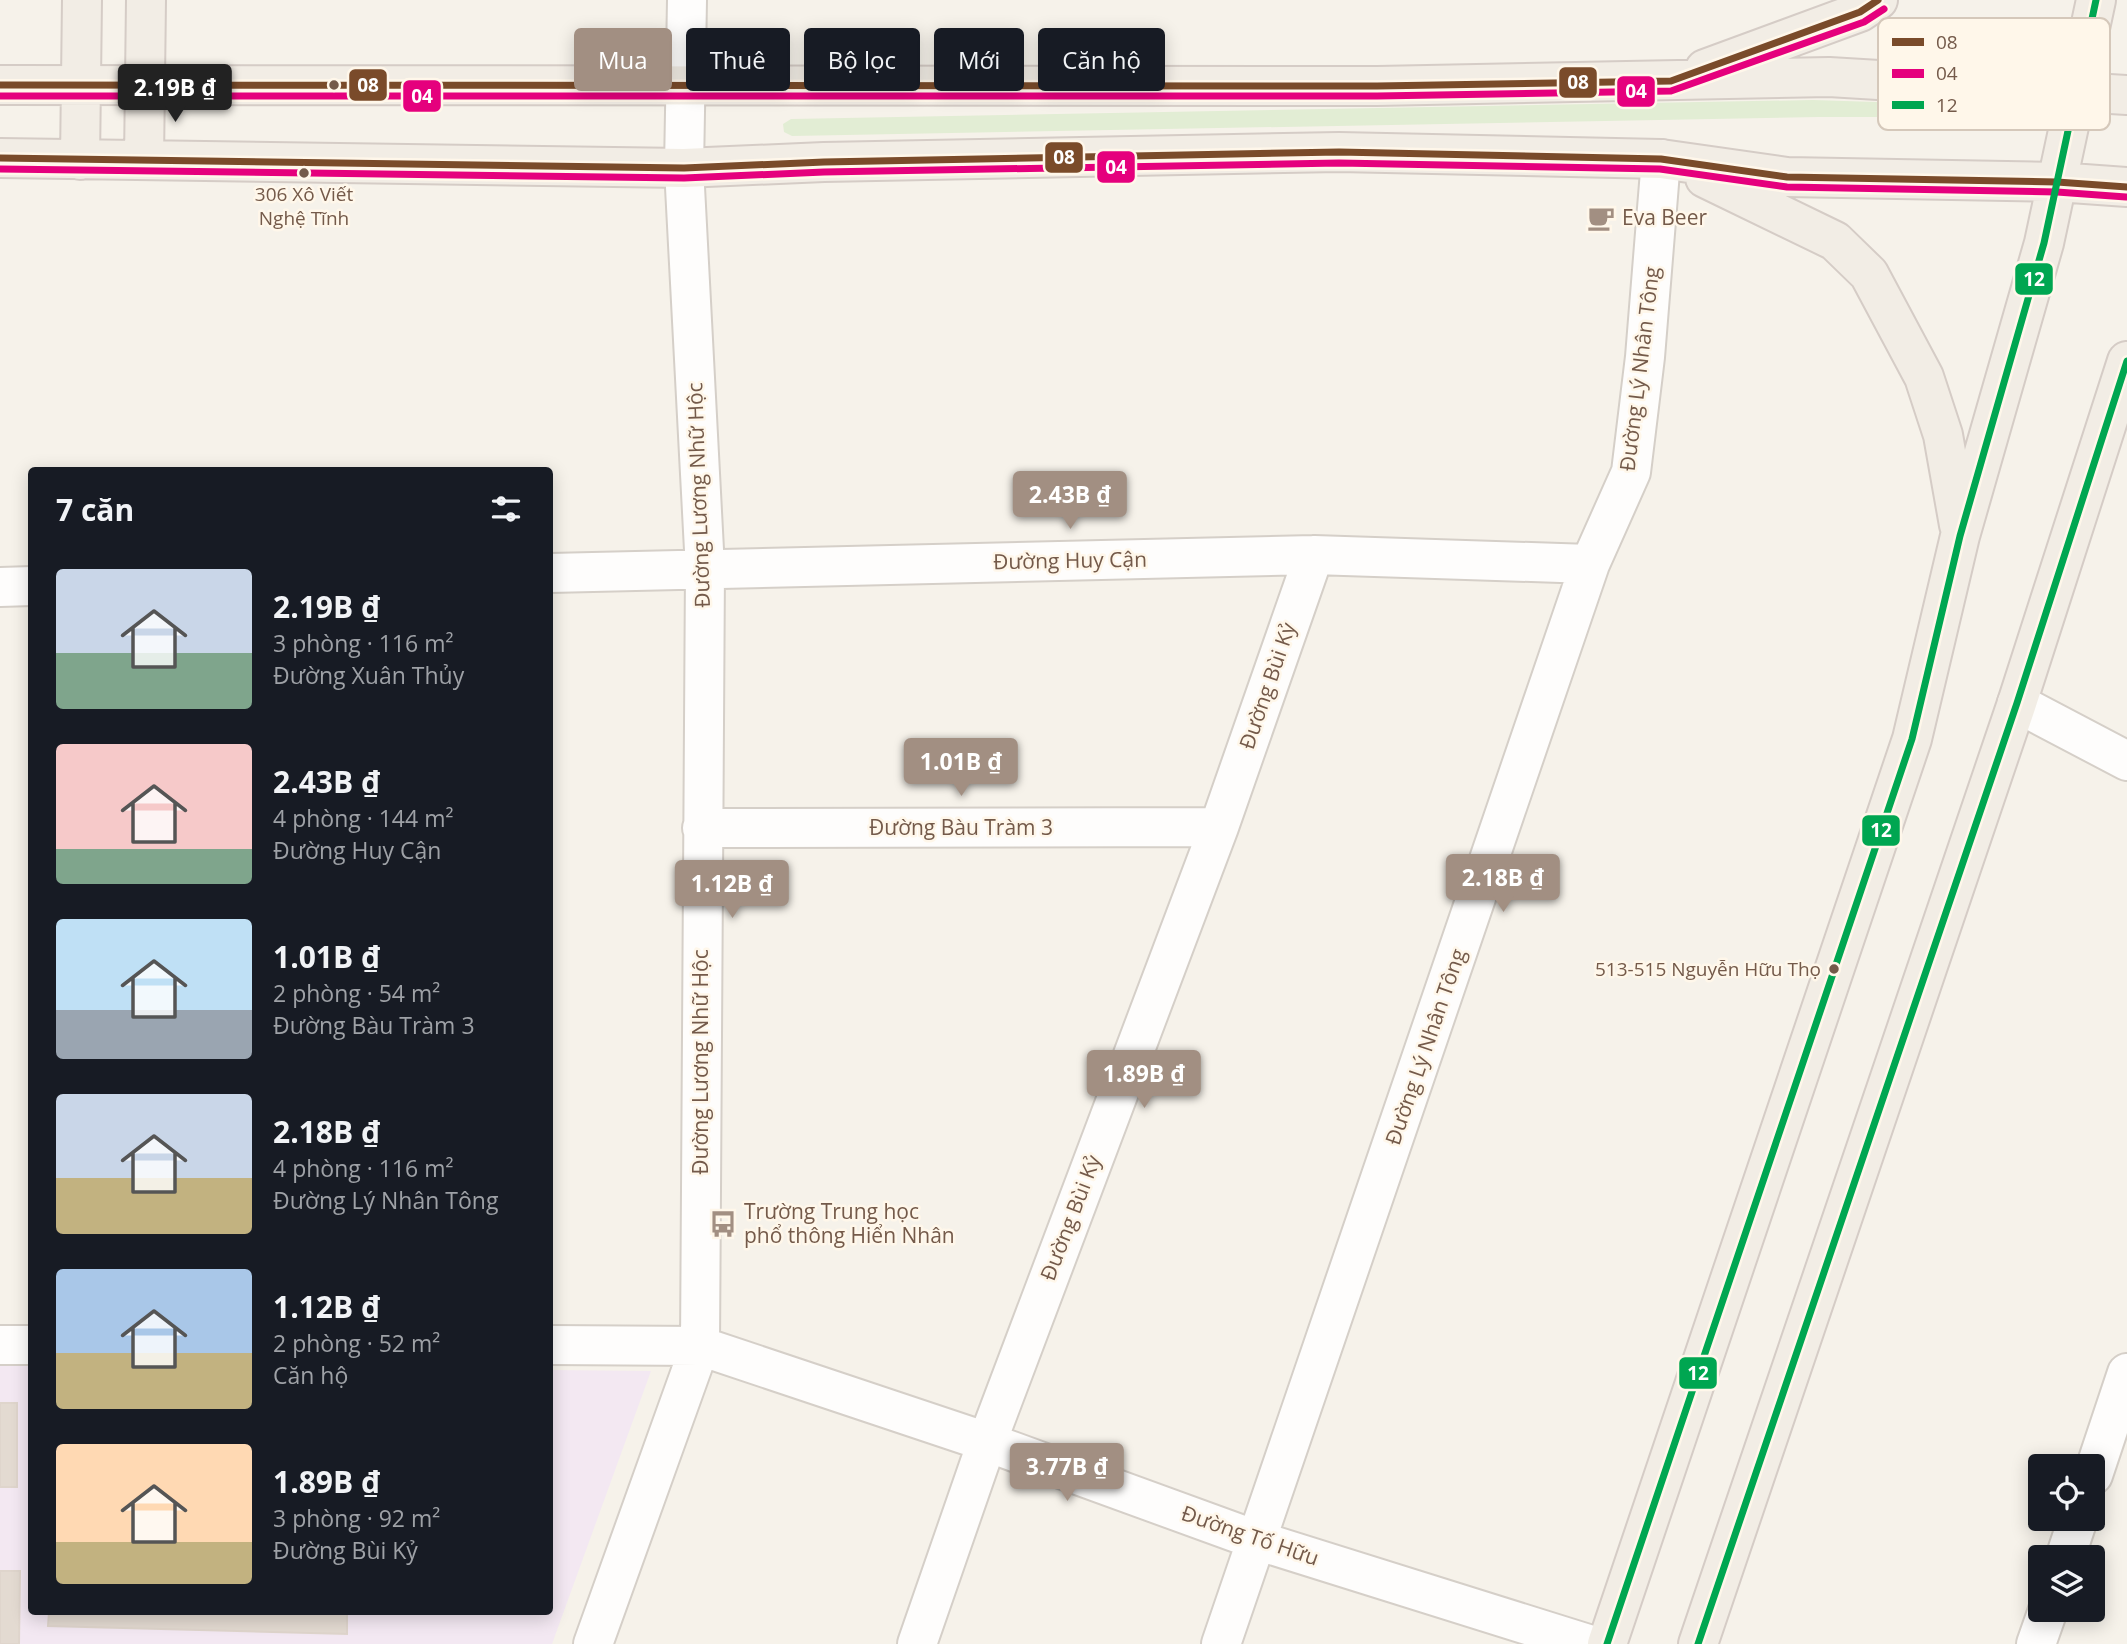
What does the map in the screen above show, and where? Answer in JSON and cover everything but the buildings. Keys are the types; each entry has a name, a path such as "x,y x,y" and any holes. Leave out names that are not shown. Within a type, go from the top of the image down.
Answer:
{"main road":[{"path":"80,160 82,0"},
{"path":"144,160 146,0"},
{"path":"1671,81 1860,12 1878,0"},
{"path":"2091,18 2095,0"},
{"path":"790,87 1377,86 1829,77 1878,80"},
{"path":"0,85 686,87"},
{"path":"1608,1644 1912,739 1961,536 2044,243 2068,130"},
{"path":"0,158 684,168 824,162 1339,152 1661,159 1787,177 2127,187"},
{"path":"1661,159 1730,188 1835,241 1869,274 1924,377 1943,435 1961,536"},
{"path":"1698,1644 2017,703 2127,361"},
{"path":"2099,450 2127,416"}],"street":[{"name":"Đường Lương Nhữ Hộc","path":"687,0 687,28"},
{"name":"Đường Lương Nhữ Hộc","path":"593,1644 700,1346 705,569 684,168 686,87"},
{"name":"Đường Lý Nhân Tông","path":"1221,1644 1259,1541 1590,564 1631,472 1645,356 1661,159"},
{"name":"Đường Huy Cận","path":"553,573 1314,555 1590,564"},
{"name":"Đường Bùi Kỷ","path":"917,1644 987,1442 1219,827 1314,555"},
{"path":"0,587 28,586"},
{"path":"2017,703 2127,761"},
{"name":"Đường Bàu Tràm 3","path":"702,828 1219,827"},
{"path":"0,1345 28,1345"},
{"name":"Đường Tố Hữu","path":"553,1345 700,1346 987,1442 1259,1541 1588,1644"},
{"path":"2100,1454 2127,1373"},
{"path":"2036,1644 2044,1622"}],"shaded area":[{"path":"0,1365 28,1365 28,1615 553,1615 553,1370 651,1371 552,1644 0,1644"}],"green space":[{"path":"1813,100 1878,102 1878,117 792,136 784,132 783,124 791,119"}],"transit line":[{"name":"08","path":"0,85 1377,86 1671,81 1860,12 1878,0"},
{"name":"12","path":"2092,18 2096,0"},
{"name":"04","path":"0,96 1377,96 1671,91 1864,22 1884,9"},
{"name":"12","path":"1607,1644 1912,739 1960,536 2044,243 2068,130"},
{"name":"08","path":"0,158 684,168 824,162 1339,152 1661,159 1787,177 2057,182 2127,187"},
{"name":"04","path":"0,169 684,178 824,172 1339,163 1660,169 1787,187 2057,192 2126,197"},
{"name":"12","path":"1698,1644 2017,703 2127,361"}],"place":[{"name":"306 Xô Viết Nghệ Tĩnh","path":"304,173"},
{"name":"Eva Beer","path":"1601,218"},
{"name":"513-515 Nguyễn Hữu Thọ","path":"1834,969"},
{"name":"Trường Trung học phổ thông Hiển Nhân","path":"723,1224"}]}
